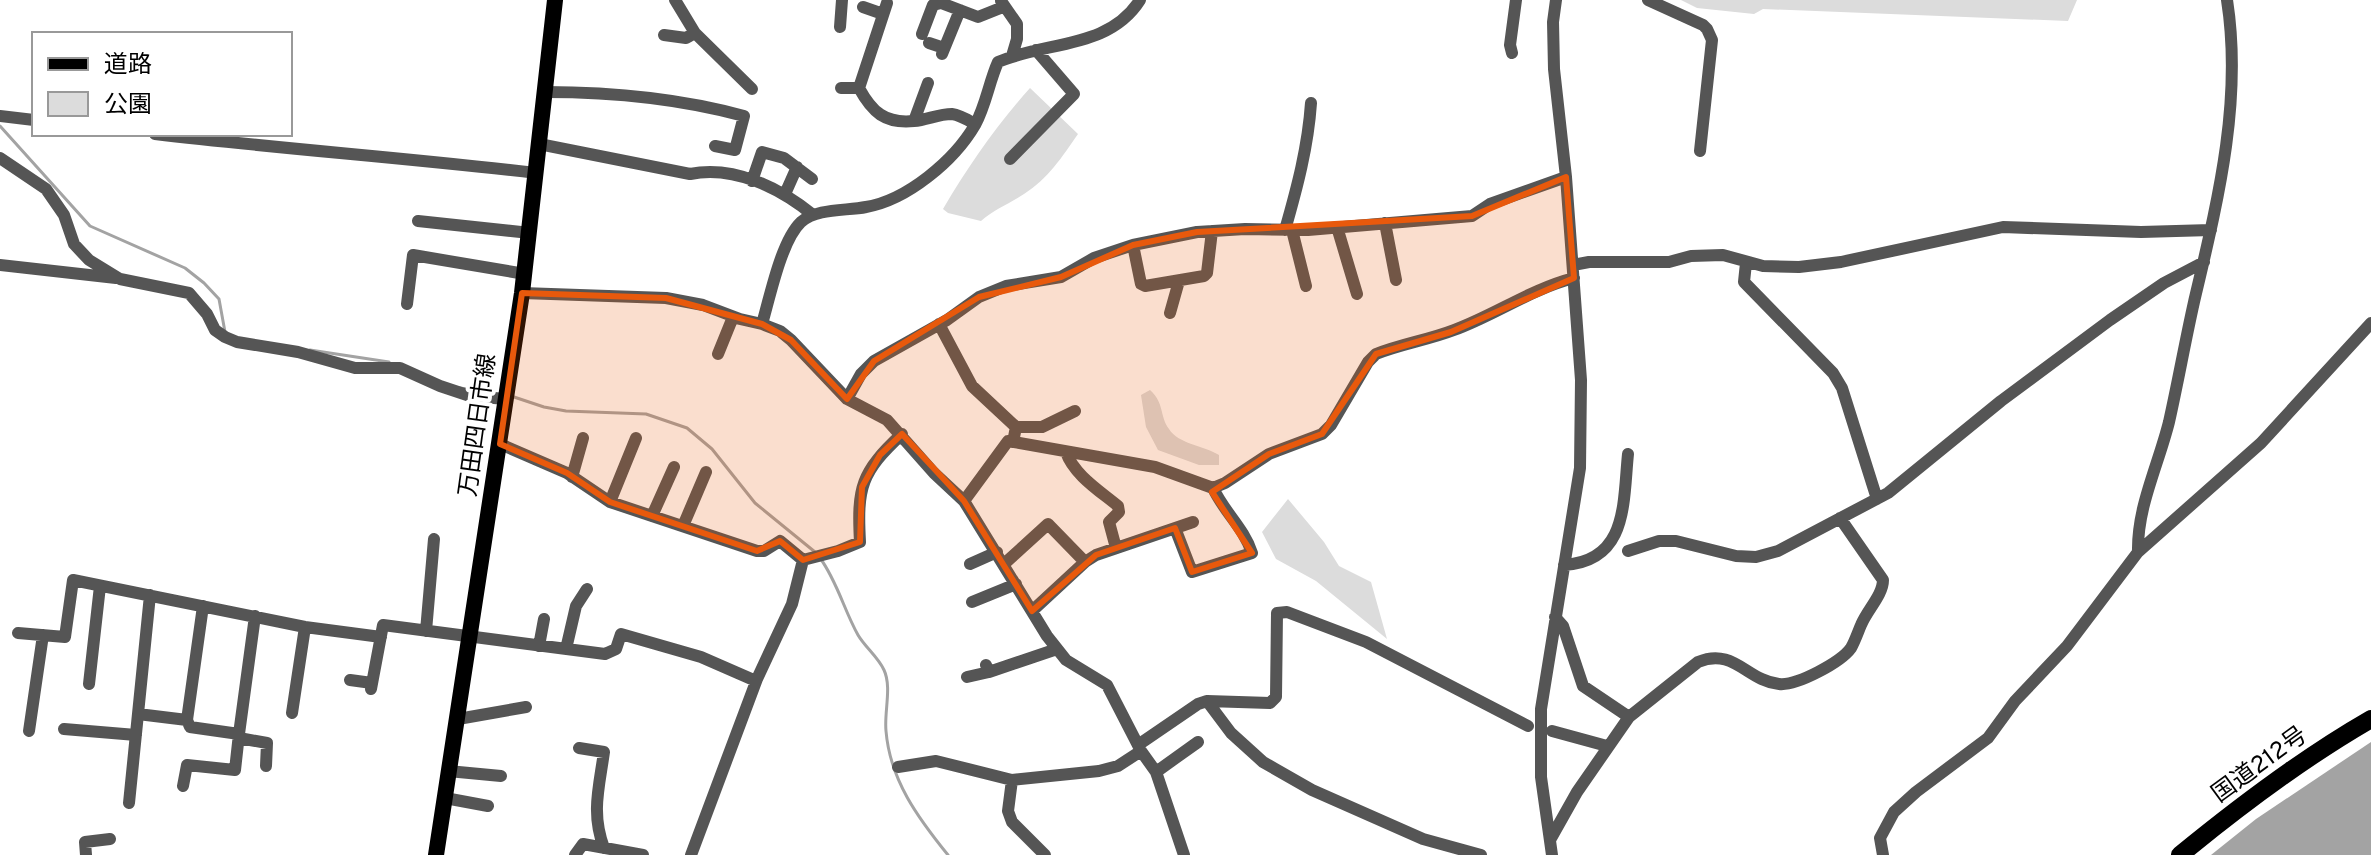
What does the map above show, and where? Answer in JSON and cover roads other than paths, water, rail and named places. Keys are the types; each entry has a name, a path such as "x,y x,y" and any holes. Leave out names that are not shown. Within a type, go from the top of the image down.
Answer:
{"highway":[{"name":"国道212号","path":"2180,855 2251,798 2313,754 2371,719"}],"main road":[{"name":"万田四日市線","path":"436,855 525,274 555,0"}],"street":[{"path":"675,0 695,33 752,89"},
{"path":"840,27 842,0"},
{"path":"762,324 793,232 802,222 813,215 869,207 895,199 952,157 975,124 998,62 1036,50 1083,41 1120,24 1140,0"},
{"path":"1512,53 1516,0"},
{"path":"1552,855 1539,745 1541,709 1580,468 1581,380 1566,177 1554,69 1556,0"},
{"path":"1648,0 1703,25 1710,34 1712,40 1700,151"},
{"path":"2138,552 2137,537 2145,496 2168,424 2211,230 2229,122 2232,50 2227,0"},
{"path":"960,10 943,51 926,38 933,5 941,3 960,10 978,17 1002,4 1017,24 1012,56"},
{"path":"859,88 885,8 863,7"},
{"path":"664,35 686,38 695,33"},
{"path":"1010,159 1074,94 1036,50"},
{"path":"914,121 928,83"},
{"path":"841,88 859,88"},
{"path":"859,88 876,113 890,119 914,121 956,114 975,124"},
{"path":"545,92 648,97 697,103 744,116 735,150 715,146"},
{"path":"1306,286 1289,230 1309,130 1311,103"},
{"path":"0,116 32,120"},
{"path":"170,136 255,147 536,173"},
{"path":"539,144 690,174 703,171 729,173 775,188 813,215"},
{"path":"752,181 762,152 784,158 812,179"},
{"path":"0,158 46,189 64,215 74,244 89,260 120,279"},
{"path":"785,194 797,167"},
{"path":"847,399 861,374 874,361 979,297 1006,286 1061,277 1094,258 1133,245 1212,231 1289,230 1472,216 1490,204 1566,177"},
{"path":"418,221 530,233"},
{"path":"1385,223 1396,280"},
{"path":"1337,227 1357,294"},
{"path":"964,501 1008,441 1155,467 1213,488 1269,454 1322,434 1331,425 1368,362 1376,354 1451,332 1490,315 1589,262 1669,262 1691,256 1723,255 1746,263 1778,267 1841,262 2003,227 2141,232 2211,230"},
{"path":"1133,245 1141,284 1179,281 1207,273 1212,231"},
{"path":"407,304 413,255 525,274"},
{"path":"1628,551 1659,541 1676,541 1736,556 1756,557 1778,551 1888,493 2001,401 2110,320 2164,283 2204,262"},
{"path":"1746,263 1744,282 1833,373 1842,388 1877,499"},
{"path":"0,265 120,279 189,293 207,314 215,330 237,342 298,352 355,368 400,368 470,396 506,399"},
{"path":"1170,313 1179,281"},
{"path":"522,293 666,298 703,305 762,324 780,331 791,340 847,399 887,420 934,473 964,501 1066,660 1107,685 1156,772 1184,855"},
{"path":"718,354 733,317"},
{"path":"1883,855 1880,838 1894,812 1988,738 2015,701 2067,646 2138,552 2261,443 2371,323"},
{"path":"939,324 972,386 1016,427 1042,427 1075,411"},
{"path":"1013,442 1016,427"},
{"path":"803,560 860,542 858,503 862,487 880,455 902,434"},
{"path":"572,477 583,438"},
{"path":"610,502 636,438"},
{"path":"500,444 572,477 610,502 757,551 764,551 780,541 803,560"},
{"path":"1066,452 1077,472 1118,506 1119,512 1109,522 1116,548"},
{"path":"1564,565 1591,561 1602,555 1611,544 1619,523 1628,454"},
{"path":"652,516 674,467"},
{"path":"683,526 706,472"},
{"path":"1175,528 1192,572 1252,553 1246,536 1213,488"},
{"path":"1550,840 1607,746 1629,717 1698,662 1711,657 1725,658 1756,676 1779,684 1790,683 1834,664 1851,647 1863,619 1883,588 1883,580 1840,518"},
{"path":"1032,611 1096,555 1193,522"},
{"path":"1004,564 1048,524 1085,562"},
{"path":"426,631 434,539"},
{"path":"970,564 997,552"},
{"path":"691,855 756,681 792,604 803,560"},
{"path":"18,633 65,637 73,580 305,627 381,637"},
{"path":"972,602 1016,584"},
{"path":"89,684 100,586"},
{"path":"566,649 576,606 587,589"},
{"path":"129,803 150,595"},
{"path":"203,606 187,720 190,727 267,743 266,766"},
{"path":"898,767 936,761 1012,780 1099,771 1118,766 1198,704 1207,701 1270,703 1276,697 1277,613 1287,612 1366,642 1528,726"},
{"path":"183,786 187,765 235,770 255,616"},
{"path":"1555,617 1563,626 1583,686 1629,717"},
{"path":"539,646 544,619"},
{"path":"350,680 371,686 383,625 605,654 616,649 621,634 701,657 756,681"},
{"path":"292,713 305,627"},
{"path":"29,731 43,635"},
{"path":"967,677 987,668 1057,649"},
{"path":"1207,701 1231,733 1263,762 1312,790 1423,839 1481,855"},
{"path":"458,719 526,707"},
{"path":"138,714 187,720"},
{"path":"64,729 136,735"},
{"path":"1552,731 1607,746"},
{"path":"1156,772 1198,742"},
{"path":"579,748 604,752 596,826 604,848"},
{"path":"448,771 501,776"},
{"path":"1012,780 1008,811 1012,822 1045,855"},
{"path":"445,798 488,806"},
{"path":"86,855 85,842 110,839"},
{"path":"575,855 583,844 643,855"}],"waterway":[{"path":"0,126 90,226 185,268 204,283 219,299 225,332"},
{"path":"310,350 389,362"},
{"path":"460,388 488,392"},
{"path":"511,396 566,411 646,414 687,428 712,449 755,503 815,552"},
{"path":"820,558 858,635 884,670 887,684 886,731 899,782 926,827 948,855"}]}
